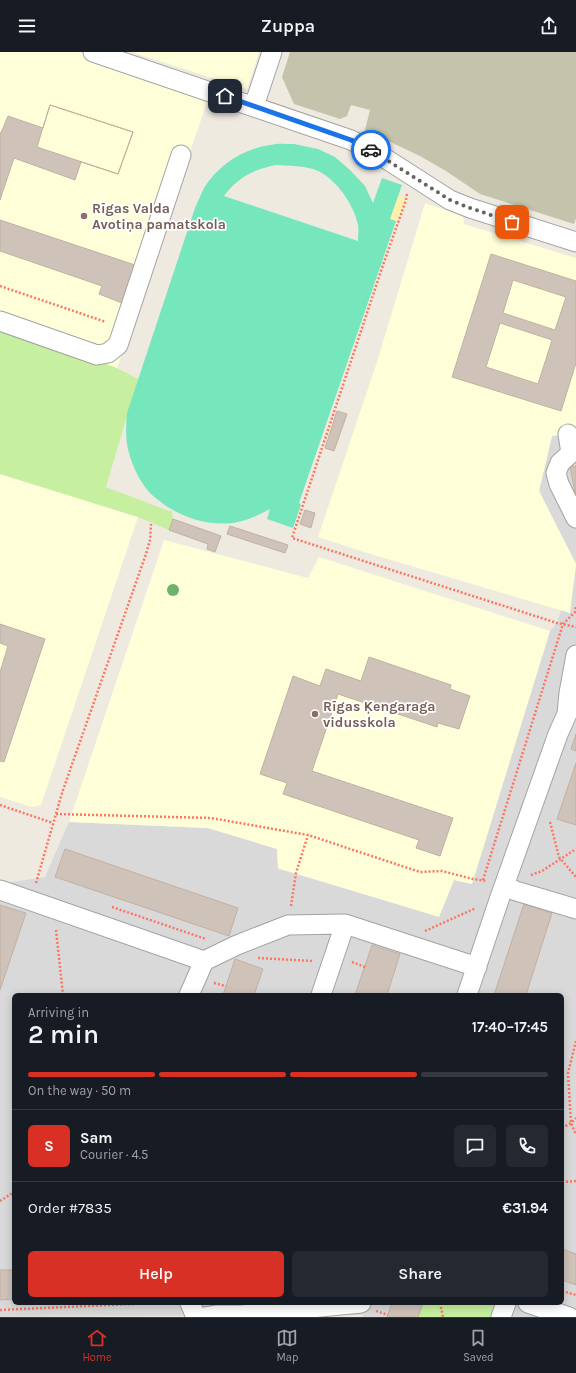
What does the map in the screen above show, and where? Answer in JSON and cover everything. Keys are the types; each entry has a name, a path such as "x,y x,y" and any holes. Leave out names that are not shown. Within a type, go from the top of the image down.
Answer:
{"street":[{"path":"94,52 351,140 376,153 450,200 470,208 576,242"},
{"path":"254,106 272,52"},
{"path":"0,321 96,355 108,353 118,345 181,155"},
{"path":"572,446 560,463 556,473 559,484 576,518"},
{"path":"468,993 558,734 572,715 569,693 576,655"},
{"path":"0,890 204,961"},
{"path":"502,893 516,891 576,909"},
{"path":"190,993 204,961 237,945 288,925 345,924 477,967"},
{"path":"322,993 345,924"},
{"path":"191,1305 196,1317"},
{"path":"214,1312 241,1315 341,1305"},
{"path":"357,1317 360,1305"},
{"path":"501,1317 505,1305"},
{"path":"534,1305 569,1317"}],"path":[{"path":"414,178 406,191 406,200 292,538 576,627"},
{"path":"0,286 124,328"},
{"path":"31,900 53,823 146,554 150,540 151,524"},
{"path":"483,880 563,624 575,612 576,606"},
{"path":"0,805 53,823"},
{"path":"56,814 211,818 308,835 420,872 442,871 483,880 502,893"},
{"path":"550,822 561,858 576,877"},
{"path":"288,925 296,873 308,835"},
{"path":"400,942 469,911 576,849"},
{"path":"36,881 44,883"},
{"path":"110,906 213,942 237,945"},
{"path":"54,908 63,993"},
{"path":"255,957 332,962"},
{"path":"576,1041 568,1072 571,1123 576,1135"},
{"path":"564,1127 576,1118"},
{"path":"564,1182 576,1181"},
{"path":"0,1201 12,1193"},
{"path":"564,1292 576,1295"},
{"path":"0,1310 104,1305"},
{"path":"440,1305 443,1317"}],"shaded area":[{"name":"Rīgas Valda Avotiņa pamatskola","path":"0,52 79,52 209,96 117,368 0,327"},
{"path":"131,52 259,52 247,89"},
{"path":"290,52 576,52 576,218 574,224 480,194 446,171 420,156 365,130 370,110 351,105 347,116 340,119 294,104 282,77"},
{"path":"425,203 463,216 464,224 576,258 576,433 552,436 539,491 576,564 570,613 318,537 377,362"},
{"path":"576,433 576,564 539,491 552,436"},
{"path":"0,474 138,517 41,805 32,807 0,797"},
{"name":"Rīgas Ķengaraga vidusskola","path":"164,540 308,578 319,557 550,631 472,884 454,880 439,917 278,868 277,849 208,828 69,822"},
{"path":"576,568 576,1317 363,1317 363,1315 0,1317 0,881 6,883 45,877 69,822 208,828 277,849 278,869 439,916 454,880 472,884 550,631 557,623 561,610 569,612"}],"green space":[{"path":"276,144 294,144 318,149 335,157 365,186 373,203 382,178 402,185 390,219 396,221 299,503 301,505 293,528 267,519 270,509 253,518 233,523 223,524 196,520 178,513 162,503 144,486 135,470 128,448 126,433 127,413 195,208 204,188 216,172 232,159 241,154 260,147","holes":["275,165 313,169 332,180 344,194 353,209 358,225 358,241 224,196 229,189 246,175"]},
{"path":"0,327 117,368 138,379 106,487 172,511 173,519 169,530 138,517 0,474"},
{"path":"422,1305 500,1305 496,1317 418,1317"}],"sand":[{"path":"398,196 406,198 398,221 390,219"}],"building":[{"path":"50,105 133,132 118,174 81,162 75,180 14,158 0,200 0,132 1,133 8,116 43,128"},
{"path":"50,105 133,132 118,174 37,147"},
{"path":"0,220 135,265 122,303 99,294 102,286 0,251"},
{"path":"491,254 576,281 576,363 561,411 452,377","holes":["513,280 566,297 555,330 503,313","500,323 552,340 538,384 486,367"]},
{"path":"337,411 347,414 334,451 325,448"},
{"path":"576,466 576,498 570,467"},
{"path":"305,510 315,513 311,528 300,524"},
{"path":"173,519 221,536 215,552 207,549 208,544 169,530"},
{"path":"230,526 288,545 285,553 227,534"},
{"path":"0,624 45,639 4,762 0,761 0,672 8,646 0,643"},
{"path":"369,657 451,685 450,689 470,696 459,729 438,723 437,727 338,694 312,771 453,818 440,856 416,848 419,840 283,794 287,783 260,774 293,676 320,686 326,669 361,681"},
{"path":"576,734 576,751 571,749"},
{"path":"576,763 576,825 557,819"},
{"path":"65,849 238,908 229,936 55,877"},
{"path":"524,904 552,913 527,993 495,993"},
{"path":"0,905 26,913 0,990"},
{"path":"372,945 400,954 388,993 356,993"},
{"path":"235,959 263,969 255,993 224,993"},
{"path":"564,1250 576,1254 576,1285 564,1281"},
{"path":"0,1270 12,1270 12,1299 0,1300"},
{"path":"391,1305 422,1305 418,1317 387,1317"}],"way so far":[{"path":"371,150 450,200 512,222"}],"place":[{"name":"Rīgas Valda Avotiņa pamatskola","path":"84,216"},
{"name":"Rīgas Ķengaraga vidusskola","path":"315,714"}],"route":[{"path":"225,96 351,140 371,150"}]}
